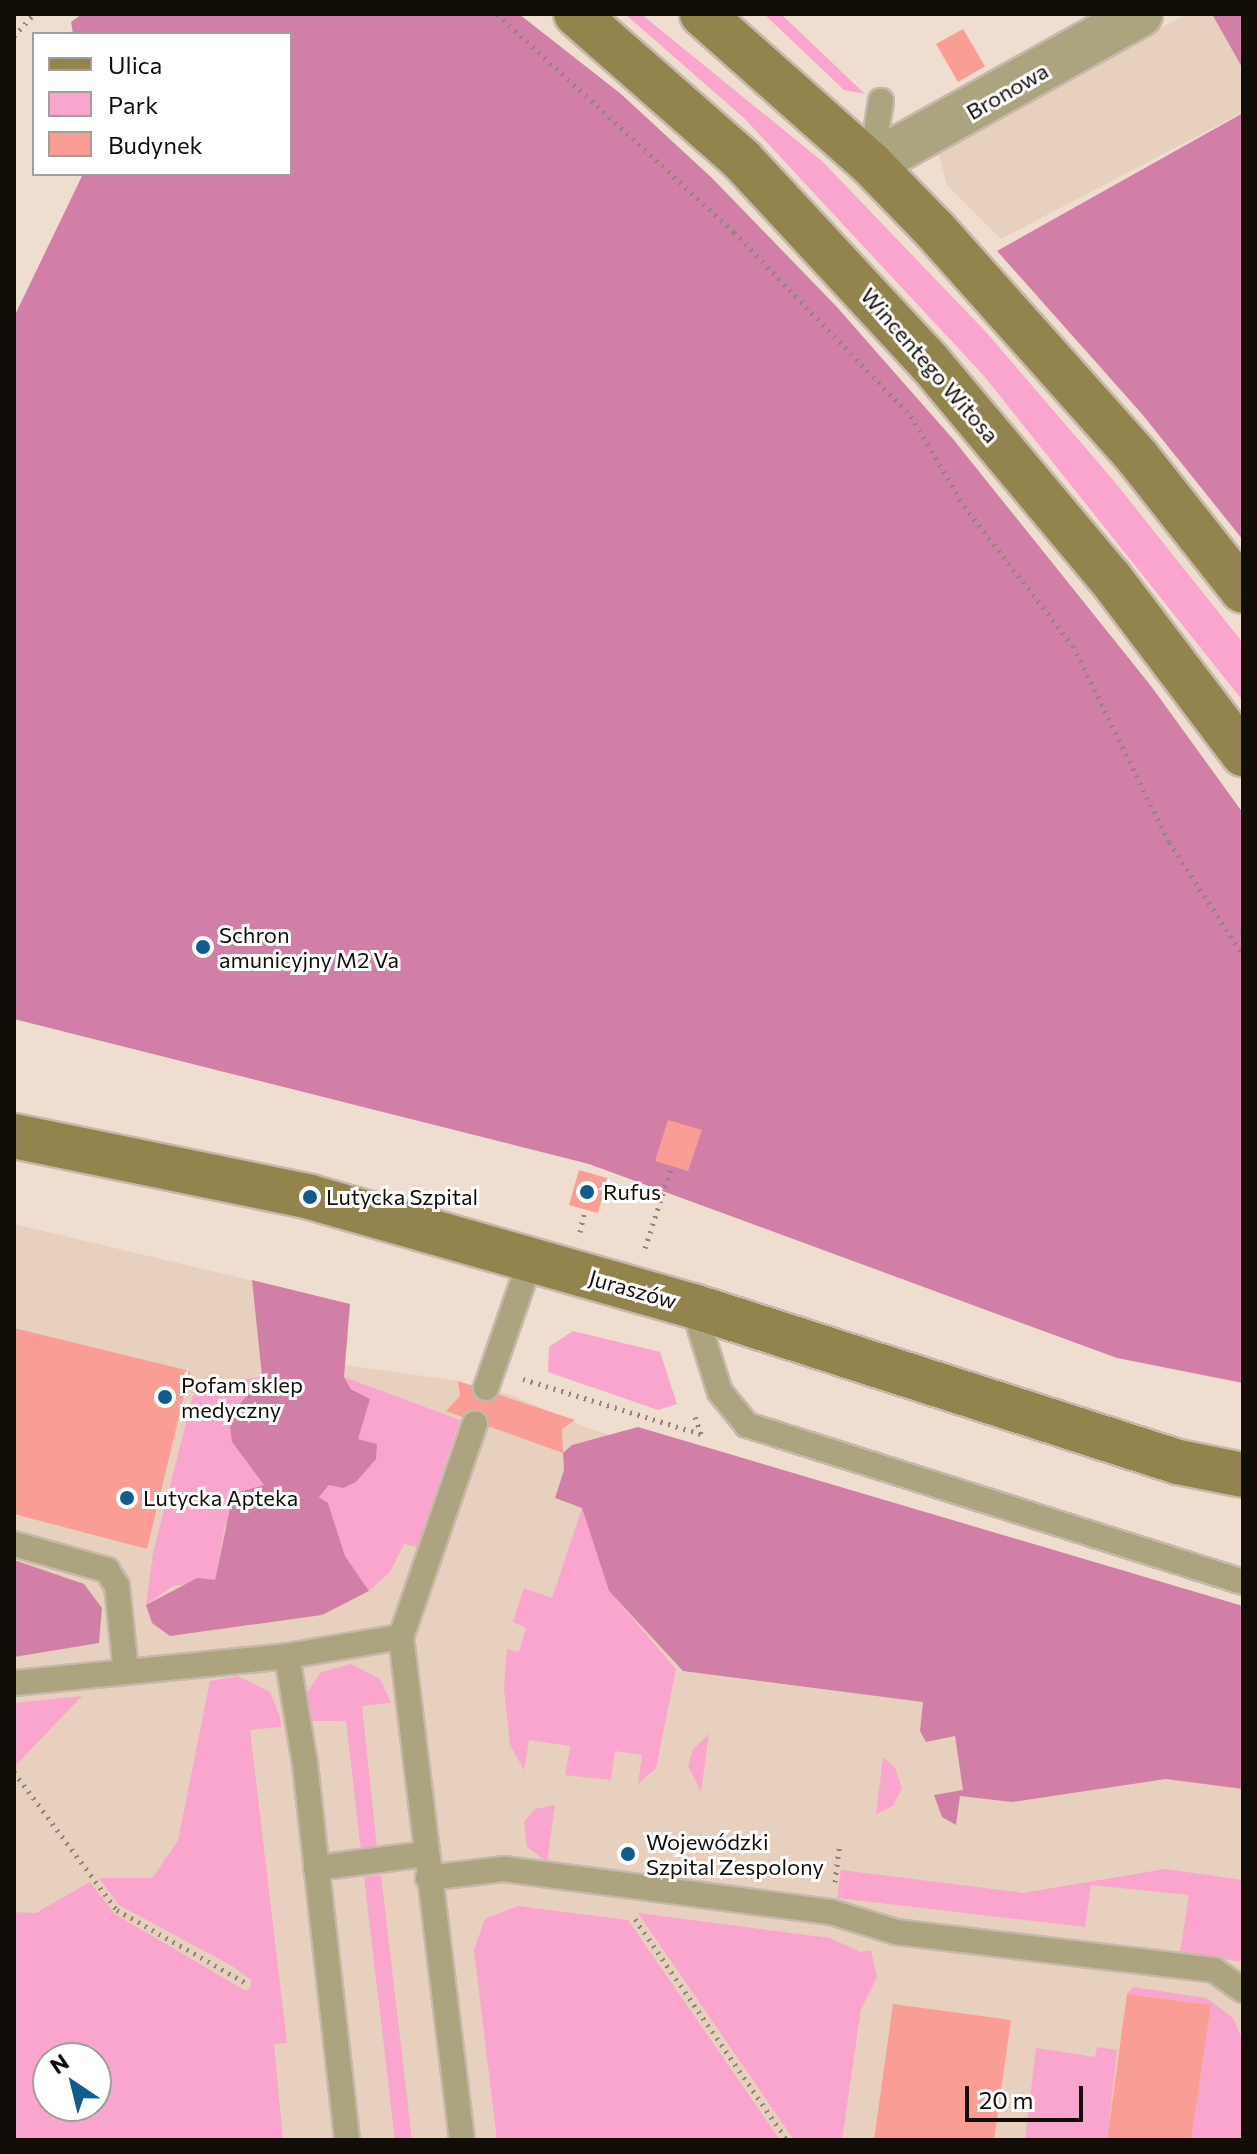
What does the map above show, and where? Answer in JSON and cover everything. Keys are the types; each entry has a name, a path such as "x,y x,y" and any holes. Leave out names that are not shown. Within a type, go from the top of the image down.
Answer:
{"main road":[{"name":"Wincentego Witosa","path":"576,14 742,160 920,352 1110,578 1243,754"},
{"path":"702,14 871,164 1045,351 1243,591"},
{"name":"Juraszów","path":"14,1136 310,1197 693,1306 1119,1445 1243,1475"}],"street":[{"name":"Bronowa","path":"871,164 1140,14"}],"lane":[{"path":"871,164 881,101"},
{"path":"486,1388 531,1259"},
{"path":"693,1306 720,1392 747,1425 1243,1582"},
{"path":"462,2140 401,1637 475,1423"},
{"path":"14,1544 107,1570 117,1586 126,1671"},
{"path":"14,1683 287,1656 401,1637"},
{"path":"287,1656 316,1868 347,2140"},
{"path":"316,1868 427,1866 504,1869 816,1910 896,1932 1214,1970 1243,1990"}],"path":[{"path":"14,36 34,14"},
{"path":"495,14 734,232 911,416 949,485 1073,646 1169,842 1243,955"},
{"path":"640,1261 672,1166"},
{"path":"523,1379 701,1434 692,1408"},
{"path":"14,1772 117,1910 246,1983"},
{"path":"833,1899 840,1843"},
{"path":"630,1912 787,2140"}],"shaded area":[{"path":"82,14 519,14 621,94 712,178 836,306 953,439 1151,686 1243,813 1243,1383 1117,1358 589,1164 14,1019 14,317 82,176 292,176 292,32 73,32 71,22"},
{"path":"1186,14 1243,14 1243,112 1001,239 947,185 938,151"},
{"path":"1212,14 1243,14 1243,69"},
{"path":"1243,113 1243,540 1142,414 997,251"},
{"name":"Wojewódzki Szpital Zespolony","path":"14,1224 350,1304 345,1365 458,1381 514,1396 583,1426 1243,1649 1243,2140 14,2140"},
{"path":"252,1280 350,1304 344,1377 351,1389 370,1399 358,1439 377,1444 376,1459 356,1482 343,1488 329,1485 319,1497 328,1503 345,1556 369,1591 322,1615 170,1636 152,1623 146,1605 197,1578 215,1580 233,1494 264,1485 232,1442 229,1418 262,1376"},
{"path":"638,1427 1243,1606 1243,1789 1166,1779 1012,1802 960,1796 956,1825 942,1817 934,1795 963,1790 955,1736 926,1742 920,1731 923,1702 683,1671 609,1591 582,1508 555,1498 564,1470 563,1453 572,1445"},
{"path":"14,1560 84,1584 102,1608 99,1643 14,1657"}],"green space":[{"path":"625,14 641,14 822,161 985,331 1114,481 1243,643 1243,701 984,376 745,119"},
{"path":"764,14 781,14 865,94 844,90"},
{"path":"573,1331 660,1352 677,1404 658,1410 548,1372 549,1347"},
{"path":"262,1377 232,1442 264,1485 225,1525 215,1580 173,1586 146,1605 153,1553 196,1384"},
{"path":"344,1377 460,1420 417,1547 404,1544 390,1572 369,1591 345,1556 328,1503 319,1497 329,1485 356,1482 376,1458 357,1439 370,1399 351,1388"},
{"path":"582,1508 609,1591 676,1669 656,1768 638,1784 642,1755 615,1751 611,1780 565,1775 570,1746 529,1740 524,1770 510,1745 504,1688 507,1649 519,1652 526,1628 513,1622 524,1588 552,1598"},
{"path":"351,1664 380,1679 391,1703 362,1706 377,1848 361,1850 346,1721 307,1721 303,1699 321,1672"},
{"path":"238,1676 270,1692 281,1727 250,1730 287,2043 274,2044 283,2140 14,2140 14,1912 36,1913 90,1882 115,1914 246,1991 251,1986 251,1980 232,1966 119,1905 99,1878 152,1878 178,1841 210,1681"},
{"path":"82,1696 16,1765 14,1703"},
{"path":"709,1734 701,1792 688,1766 693,1749"},
{"path":"883,1757 895,1768 902,1788 893,1806 876,1814"},
{"path":"555,1805 547,1862 527,1847 524,1822 535,1809"},
{"path":"1165,1869 1243,1880 1243,1962 1180,1952 1189,1895 1091,1885 1085,1927 837,1898 841,1870 1023,1893"},
{"path":"381,1875 412,2140 395,2140 364,1877"},
{"path":"518,1906 628,1920 780,2140 497,2140 474,1950 485,1919"},
{"path":"638,1913 830,1938 860,1952 871,1950 877,1977 861,2009 842,2140 794,2140"},
{"path":"1133,1987 1207,1998 1233,2018 1243,2041 1243,2140 1191,2140 1211,2005 1127,1994"},
{"path":"1097,2047 1117,2050 1107,2140 1025,2140 1036,2048 1095,2057"}],"building":[{"path":"963,29 985,66 958,82 936,44"},
{"path":"668,1120 702,1130 688,1171 655,1161"},
{"path":"579,1170 607,1178 598,1213 569,1205"},
{"path":"14,1328 190,1371 147,1549 14,1514"},
{"path":"458,1381 575,1420 562,1429 563,1453 446,1411 460,1396"},
{"path":"1127,1994 1211,2005 1191,2140 1107,2140"},
{"path":"893,2004 1011,2020 994,2140 874,2140"}],"place":[{"name":"Schron amunicyjny M2 Va","path":"203,947"},
{"name":"Rufus","path":"587,1192"},
{"name":"Lutycka Szpital","path":"310,1197"},
{"name":"Pofam sklep medyczny","path":"165,1397"},
{"name":"Lutycka Apteka","path":"127,1498"},
{"name":"Wojewódzki Szpital Zespolony","path":"628,1854"}]}
